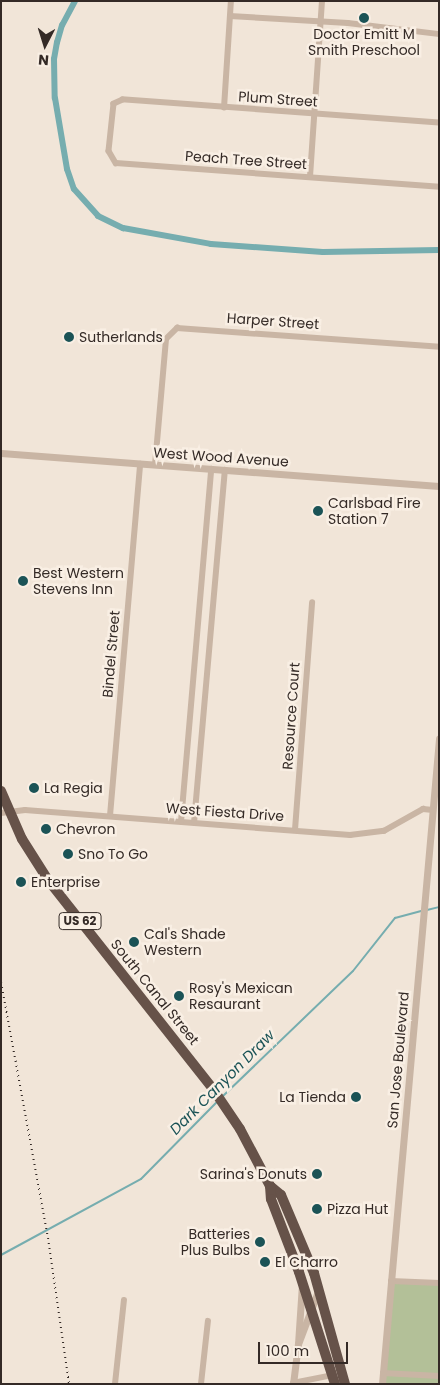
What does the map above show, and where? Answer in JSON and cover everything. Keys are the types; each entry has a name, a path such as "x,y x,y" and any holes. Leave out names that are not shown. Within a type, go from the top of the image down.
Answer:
{"highway":[{"name":"South Canal Street","path":"1,791 5,812 48,880 176,1040 227,1108 252,1150 270,1186 271,1199 339,1379"},
{"name":"South Canal Street","path":"270,1186 281,1195 319,1288 339,1379"}],"street":[{"path":"224,108 231,1"},
{"path":"310,177 322,1"},
{"path":"230,16 320,21 439,34"},
{"name":"Plum Street","path":"116,102 122,100 439,124"},
{"name":"Peach Tree Street","path":"116,102 109,151 116,163 439,187"},
{"name":"Harper Street","path":"155,465 166,340 181,327 439,347"},
{"name":"West Wood Avenue","path":"1,454 439,486"},
{"name":"Bindel Street","path":"110,816 140,464"},
{"path":"181,822 211,469"},
{"path":"194,822 225,470"},
{"name":"Resource Court","path":"296,830 312,603"},
{"name":"San Jose Boulevard","path":"382,1384 433,810 437,783 439,739"},
{"name":"West Fiesta Drive","path":"5,812 110,816 374,834 423,809 433,810"},
{"path":"302,1281 293,1384 339,1379"},
{"path":"391,1281 439,1283"},
{"path":"298,1344 319,1288"},
{"path":"115,1384 124,1300"},
{"path":"201,1384 208,1321"},
{"path":"383,1373 439,1376"}],"green space":[{"path":"391,1281 439,1283 439,1384 382,1384"}],"waterway":[{"path":"75,1 62,25 57,42 54,59 55,98 67,169 74,189 98,216 123,228 211,244 323,252 439,250"},
{"name":"Dark Canyon Draw","path":"427,910 439,907"},
{"name":"Dark Canyon Draw","path":"223,1096 353,971 395,918 422,911"},
{"name":"Dark Canyon Draw","path":"1,1255 141,1179 216,1103"}],"railway":[{"path":"1,982 48,1238 69,1384"}],"place":[{"name":"Doctor Emitt M Smith Preschool","path":"364,18"},
{"name":"Sutherlands","path":"69,337"},
{"name":"Carlsbad Fire Station 7","path":"318,511"},
{"name":"Best Western Stevens Inn","path":"23,581"},
{"name":"La Regia","path":"34,788"},
{"name":"Chevron","path":"46,829"},
{"name":"Sno To Go","path":"68,854"},
{"name":"Enterprise","path":"21,882"},
{"name":"Cal's Shade Western","path":"134,942"},
{"name":"Rosy's Mexican Resaurant","path":"179,996"},
{"name":"La Tienda","path":"356,1097"},
{"name":"Sarina's Donuts","path":"317,1174"},
{"name":"Pizza Hut","path":"317,1209"},
{"name":"Batteries Plus Bulbs","path":"260,1242"},
{"name":"El Charro","path":"265,1262"}]}
